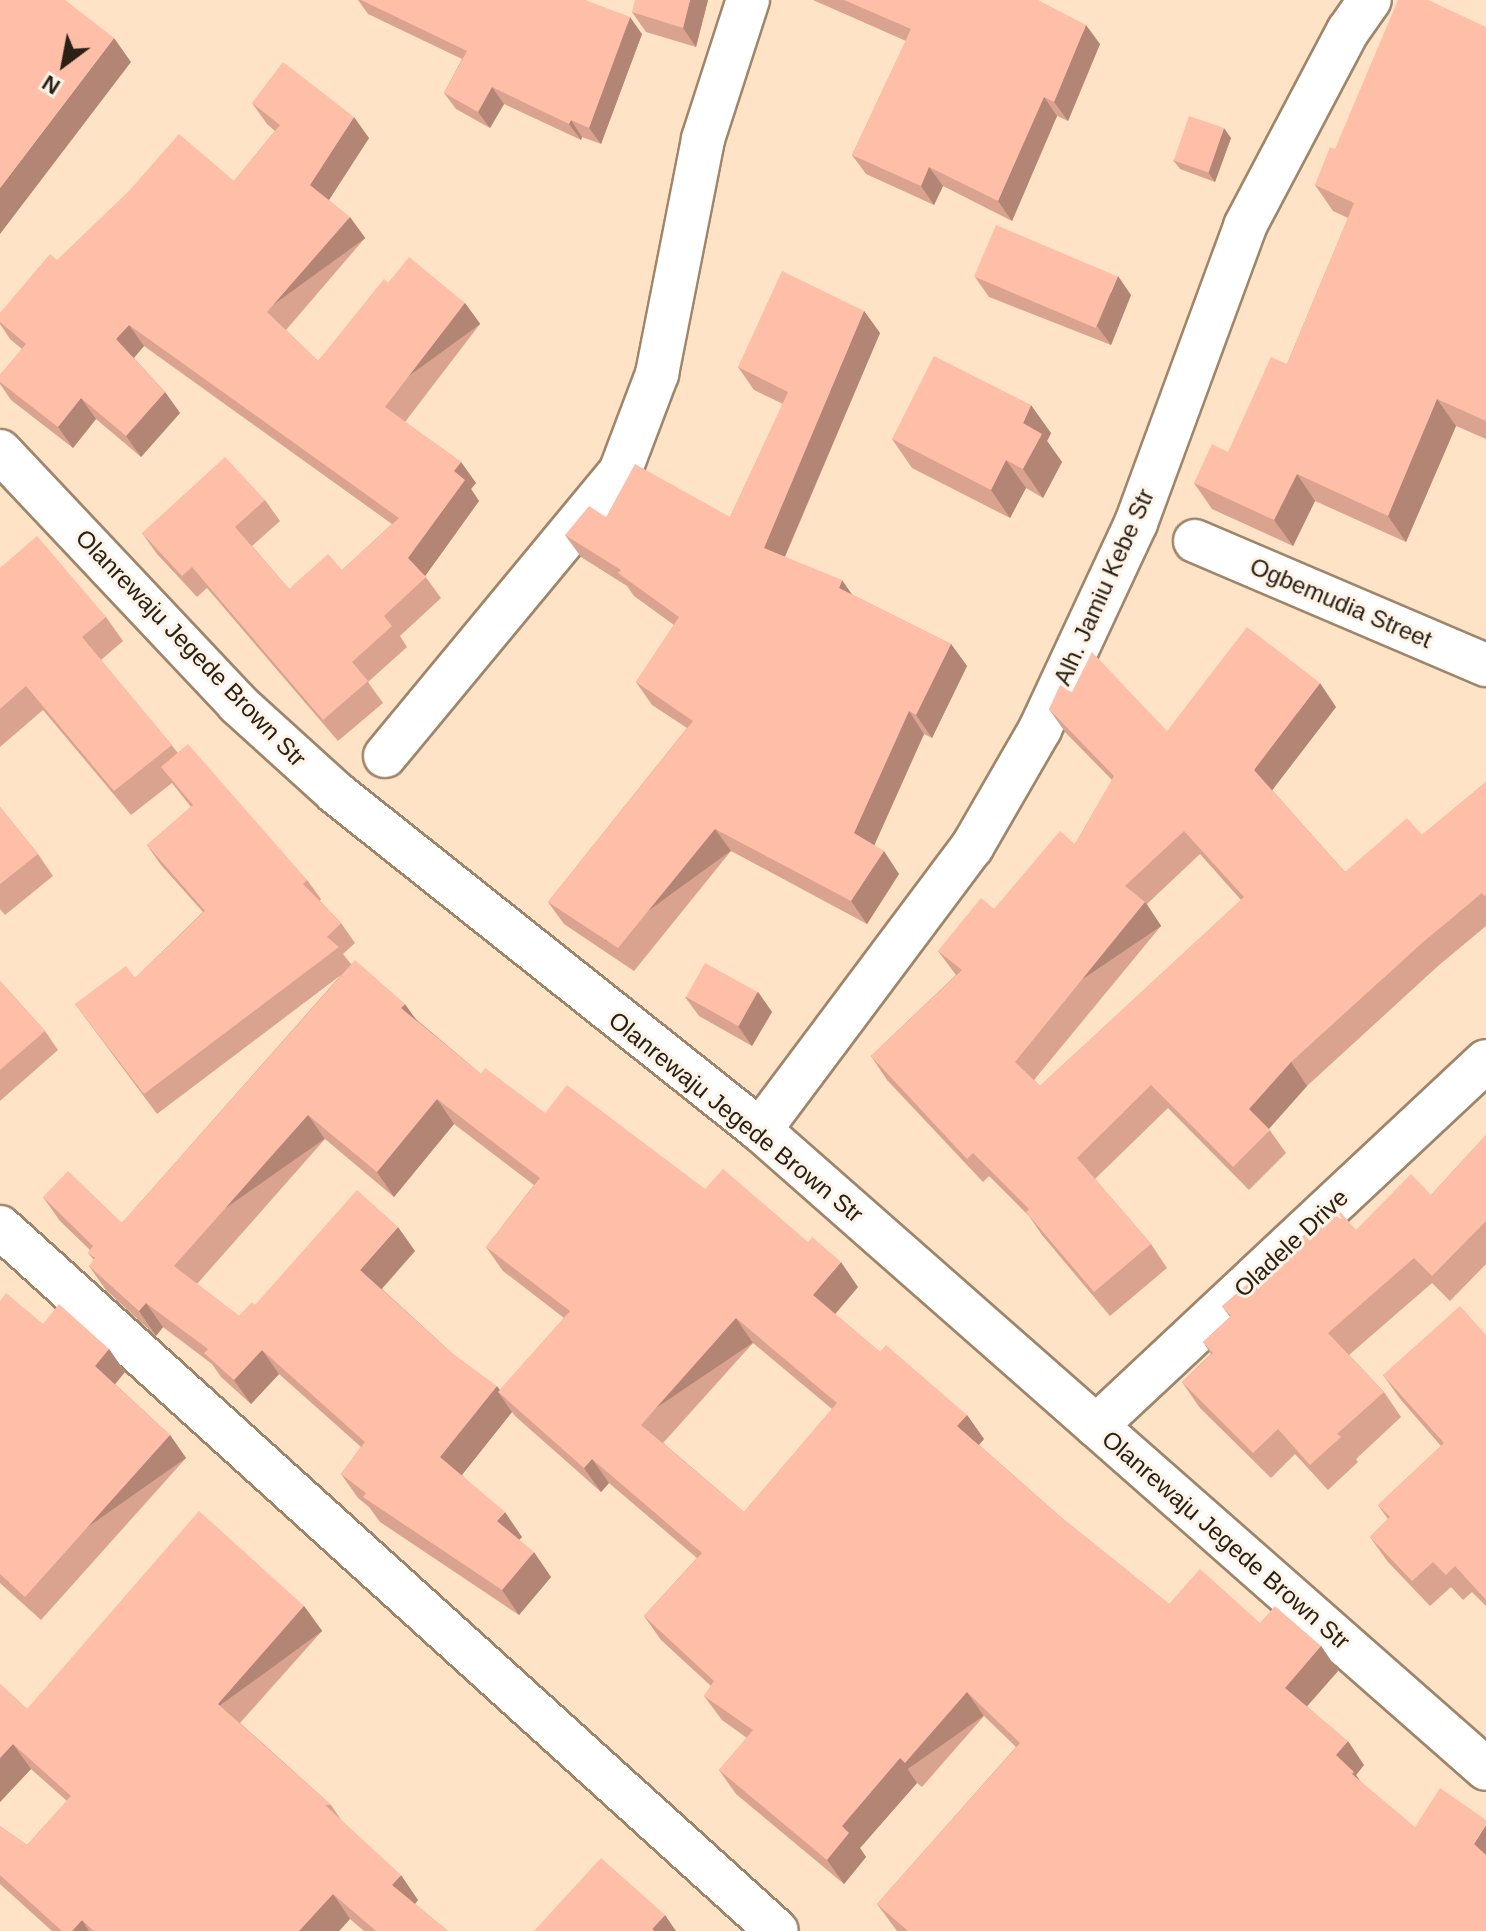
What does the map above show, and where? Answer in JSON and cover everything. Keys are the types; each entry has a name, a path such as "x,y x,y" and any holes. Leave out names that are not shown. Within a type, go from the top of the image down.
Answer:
{"street":[{"path":"385,756 620,472 657,374 703,139 748,0"},
{"name":"Alh. Jamiu Kebe Str","path":"760,1130 972,847 1040,729 1136,523 1245,226 1348,31 1370,0"},
{"name":"Olanrewaju Jegede Brown Str","path":"0,451 238,704 336,793 760,1130 1486,1769"},
{"name":"Ogbemudia Street","path":"1195,541 1486,665"},
{"name":"Oladele Drive","path":"1096,1426 1486,1061"},
{"path":"0,1227 777,1931"}],"building":[{"path":"0,0 65,0 114,38 0,188"},
{"path":"361,0 585,0 630,17 589,128 571,120 569,124 492,87 478,112 444,93 467,51"},
{"path":"635,0 690,0 683,28 632,12"},
{"path":"844,0 1038,0 1086,25 1054,102 1044,97 998,201 929,167 921,186 852,155 911,29"},
{"path":"1398,0 1428,0 1486,27 1486,421 1437,399 1388,516 1297,474 1274,520 1194,483 1212,444 1228,452 1271,357 1287,364 1354,203 1315,185 1330,147 1335,149"},
{"path":"283,62 354,117 310,185 350,217 267,312 318,361 384,279 388,283 409,257 465,303 385,407 461,462 454,471 465,480 408,558 426,577 384,616 392,626 352,662 368,681 323,720 192,567 182,576 142,533 225,457 265,500 235,527 289,589 328,554 342,570 399,518 129,325 116,339 165,392 126,436 81,398 58,427 0,382 0,375 26,344 0,322 0,313 50,254 57,260 129,191 179,134 234,181 280,125 252,103"},
{"path":"1189,116 1224,128 1209,172 1174,160"},
{"path":"996,225 1118,277 1096,328 974,277"},
{"path":"782,271 864,311 764,548 842,580 839,588 951,644 916,715 909,711 854,833 884,851 851,901 715,829 618,948 548,902 693,721 636,682 679,617 618,573 621,570 565,535 589,506 606,517 635,464 730,517 788,392 738,367"},
{"path":"934,356 1031,405 1023,423 1042,434 1023,469 1006,460 991,490 892,439"},
{"path":"37,536 106,617 82,637 172,745 114,791 26,686 0,709 0,568"},
{"path":"1247,627 1320,683 1254,770 1345,872 1407,818 1422,835 1486,782 1486,894 1484,896 1482,893 1422,943 1291,1062 1249,1109 1270,1130 1233,1167 1151,1085 1077,1158 1151,1244 1094,1292 1026,1212 1029,1209 973,1153 967,1159 871,1056 962,970 938,951 981,898 994,909 1060,831 1075,844 1114,776 1049,709 1060,685 1072,692 1092,652 1167,731","holes":["1184,831 1244,897 1040,1086 1015,1062 1145,902 1125,886"]},
{"path":"188,744 307,880 303,884 341,923 327,937 339,947 144,1094 75,1004 126,966 135,978 205,911 147,845 193,805 161,767"},
{"path":"0,807 38,854 0,884"},
{"path":"355,960 405,1004 401,1008 481,1074 485,1068 545,1113 567,1085 705,1189 723,1169 808,1242 812,1237 841,1262 813,1295 880,1352 886,1345 967,1415 957,1426 1063,1519 1169,1604 1200,1569 1260,1623 1275,1606 1321,1646 1285,1688 1348,1741 1336,1755 1354,1772 1352,1774 1415,1827 1440,1788 1486,1820 1474,1844 1486,1855 1486,1931 908,1931 877,1904 1020,1743 967,1692 905,1763 900,1758 842,1826 849,1833 827,1860 719,1770 753,1730 704,1696 714,1681 644,1616 702,1553 592,1459 584,1468 498,1392 570,1311 486,1247 540,1178 437,1099 377,1172 308,1115 174,1266 239,1316 252,1302 255,1305 357,1190 398,1227 360,1270 453,1354 497,1386 440,1457 505,1512 497,1521 534,1552 502,1590 363,1497 366,1493 341,1474 365,1442 262,1350 234,1380 204,1353 208,1349 146,1303 139,1311 89,1266 95,1258 88,1253 93,1246 43,1197 68,1171 122,1223","holes":["736,1318 837,1403 744,1512 641,1425"]},
{"path":"705,963 757,992 739,1026 686,997"},
{"path":"0,981 45,1031 0,1070"},
{"path":"1486,1135 1486,1221 1432,1276 1414,1258 1328,1333 1384,1392 1337,1434 1341,1437 1310,1465 1278,1429 1253,1453 1182,1382 1213,1353 1203,1342 1231,1316 1222,1306 1336,1207 1356,1230 1411,1174 1431,1195"},
{"path":"6,1293 43,1324 59,1304 109,1349 95,1366 170,1435 25,1597 0,1574 0,1301"},
{"path":"1460,1306 1486,1335 1486,1600 1455,1566 1446,1575 1433,1562 1412,1581 1370,1537 1390,1517 1378,1505 1444,1443 1383,1375"},
{"path":"199,1511 304,1606 218,1704 331,1805 325,1805 401,1875 392,1885 448,1931 376,1931 333,1894 299,1931 94,1931 82,1920 72,1931 62,1931 0,1875 0,1826 27,1845 71,1796 13,1744 0,1758 0,1684 27,1709"},
{"path":"601,1858 665,1915 652,1929 654,1931 534,1931"}]}
